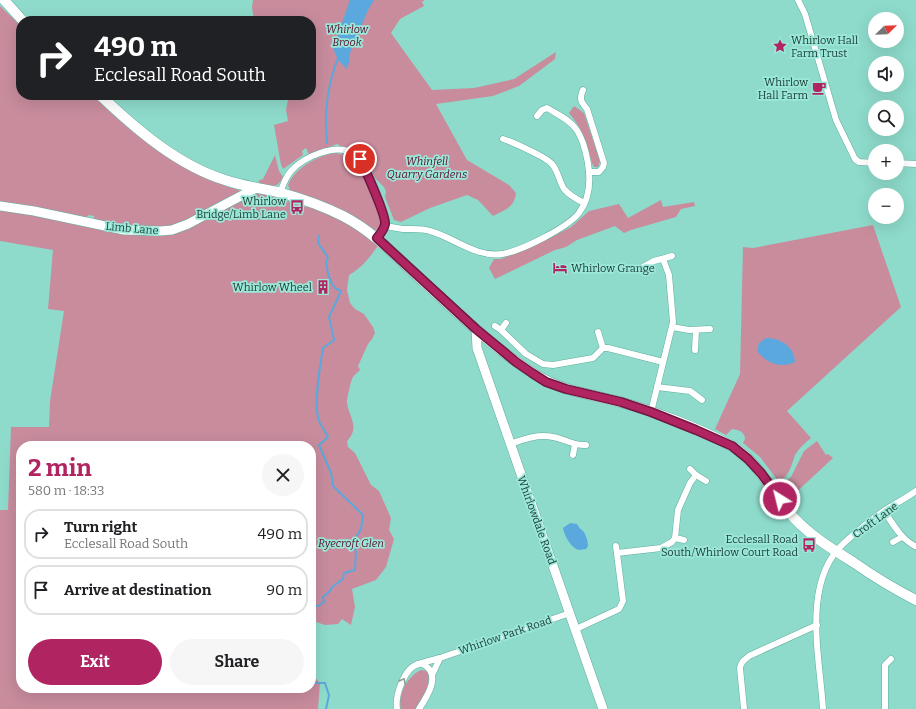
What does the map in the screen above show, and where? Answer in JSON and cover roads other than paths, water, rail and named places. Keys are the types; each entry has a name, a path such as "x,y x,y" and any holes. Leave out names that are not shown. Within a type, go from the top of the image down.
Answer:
{"main road":[{"path":"4,0 18,16"},
{"path":"105,100 136,128 178,158 215,176 227,181 280,193 326,208 342,215 377,238 476,329 516,362 546,382 566,389 621,402 651,412 732,446 748,459 761,473 792,516 806,529 836,552 876,578 916,600"},
{"name":"Limb Lane","path":"0,206 34,211 124,230 160,231 172,230 188,224 256,188"},
{"name":"Whirlowdale Road","path":"476,329 477,348 603,709"}],"street":[{"path":"798,0 805,14 836,120 855,159 859,162 868,163"},
{"path":"583,90 580,99 587,109 604,164 598,172 589,172"},
{"path":"385,226 430,230 478,251 501,254 517,250 562,227 573,219 584,203 589,185 586,152 577,130 568,120 547,108 542,110 537,116"},
{"path":"503,139 548,160 556,168 564,189 576,199 584,203"},
{"path":"280,193 287,176 298,165 323,152 337,149 347,150 360,159 367,172 385,219 385,226 377,238"},
{"path":"904,163 916,164"},
{"path":"643,267 648,263 672,256"},
{"path":"651,412 672,327 673,317 669,275 663,258"},
{"path":"501,330 506,323"},
{"path":"495,326 526,354 543,364 553,365 593,358 603,348 663,362"},
{"path":"672,327 696,330 710,329"},
{"path":"695,350 696,330"},
{"path":"598,332 603,348"},
{"path":"657,387 690,391 702,400"},
{"path":"510,444 532,437 553,436 575,444 586,445"},
{"path":"572,455 575,444"},
{"path":"690,469 706,481"},
{"path":"617,553 667,546 675,538 678,510 690,482 696,475"},
{"name":"Croft Lane","path":"823,709 816,625 819,588 824,570 843,543 884,511 916,491"},
{"path":"884,511 902,537 915,546"},
{"path":"893,542 902,537"},
{"path":"675,538 684,540"},
{"path":"576,629 618,609 622,605 623,601 616,546"},
{"name":"Whirlow Park Road","path":"397,709 396,704 398,690 405,676 418,664 440,658 570,613"},
{"path":"744,709 740,668 744,659 816,625"},
{"path":"432,675 440,658"},
{"path":"885,709 885,665 891,659"},
{"path":"418,664 425,664 430,669 432,675 432,683 427,696 419,709"}],"water":[{"path":"350,0 374,0 368,10 350,53 347,69 338,60 333,48"},
{"path":"766,338 781,341 789,347 794,356 795,362 779,365 765,359 757,351 759,343"},
{"path":"570,523 577,524 584,532 588,544 586,549 576,549 568,541 563,528"}],"waterway":[{"path":"327,143 327,100 331,79 338,58"},
{"path":"316,606 324,602 323,597 332,587 343,579 344,573 355,570 356,552 353,542 361,529 363,515 333,486 331,473 319,445 328,437 319,421 317,414 320,365 323,348 334,340 329,317 341,291 333,286 330,279 326,262 328,259 318,243 319,236"},
{"path":"316,683 325,683 329,695 326,709"}],"place":[{"name":"Whirlow Hall Farm Trust","path":"780,46"},
{"name":"Whirlow Hall Farm","path":"819,88"},
{"name":"Whirlow Bridge/Limb Lane","path":"297,207"},
{"name":"Whirlow Grange","path":"560,268"},
{"name":"Whirlow Wheel","path":"323,287"},
{"name":"Ecclesall Road South/Whirlow Court Road","path":"809,545"}],"park label":[{"name":"Whirlow Brook","path":"347,35"},
{"name":"Whinfell Quarry Gardens","path":"427,167"},
{"name":"Ryecroft Glen","path":"351,543"}]}
